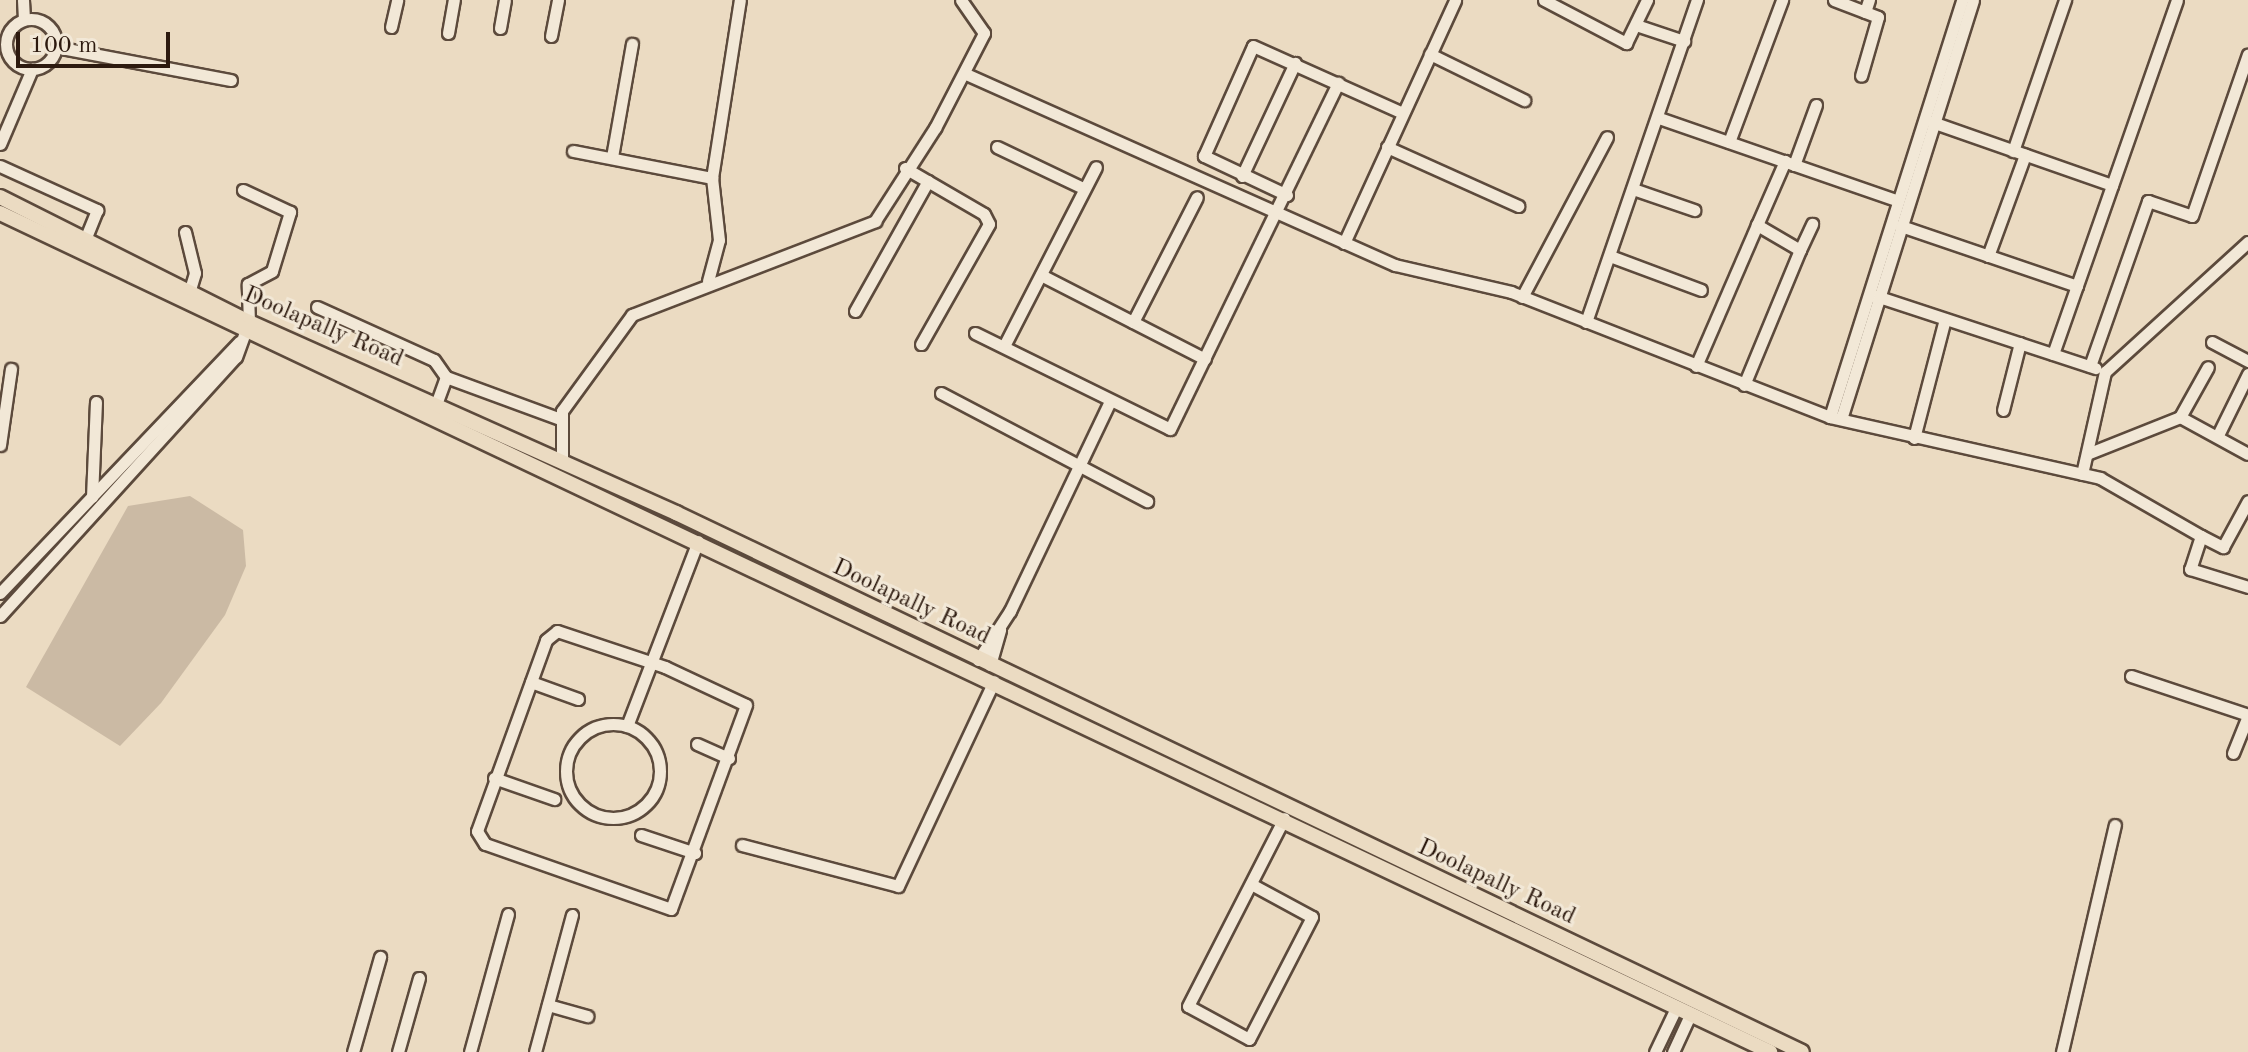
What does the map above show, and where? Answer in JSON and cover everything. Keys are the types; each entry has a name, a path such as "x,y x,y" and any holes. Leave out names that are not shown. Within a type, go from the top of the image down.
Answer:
{"main road":[{"name":"Doolapally Road","path":"0,197 86,237 189,293 244,332 437,402 474,427 562,462 994,681 1284,818 1468,911 1586,958 1802,1052"},
{"path":"0,213 244,332 474,427 698,541 731,549"},
{"path":"99,262 106,248"},
{"name":"Doolapally Road","path":"731,549 984,662 1586,958 1676,1008 1770,1052"}],"street":[{"path":"23,0 24,19"},
{"path":"391,27 397,0"},
{"path":"448,33 454,0"},
{"path":"500,28 505,0"},
{"path":"551,36 558,0"},
{"path":"708,281 719,240 712,178 740,0"},
{"path":"562,462 560,419 632,315 708,281 853,235 875,221 966,74 983,23 961,0"},
{"path":"1344,243 1455,0"},
{"path":"1544,0 1626,43 1647,0"},
{"path":"1586,322 1659,118 1697,0"},
{"path":"1729,142 1782,0"},
{"path":"1834,0 1867,6 1878,17 1861,76"},
{"path":"1873,295 1901,226 1957,34 1962,0"},
{"path":"1835,418 1873,295 1896,200 1957,34 1973,0"},
{"path":"1988,256 2065,0"},
{"path":"2053,354 2177,0"},
{"path":"24,19 3,36 10,59 32,69"},
{"path":"0,144 32,69 51,60 56,47 48,24 24,19"},
{"path":"1636,25 1684,41"},
{"path":"612,157 632,44"},
{"path":"1287,195 1204,156 1253,46 1403,113"},
{"path":"56,47 231,80"},
{"path":"1430,54 1524,100"},
{"path":"2090,366 2148,201 2192,216 2248,54"},
{"path":"1242,176 1295,63"},
{"path":"966,74 1395,265 1522,297 1835,418 2082,474 2223,547 2248,501"},
{"path":"975,333 1170,429 1279,213 1338,83"},
{"path":"1696,366 1757,225 1816,105"},
{"path":"1659,118 1896,200"},
{"path":"1932,122 2112,185"},
{"path":"1522,297 1607,137"},
{"path":"997,147 1083,188"},
{"path":"1387,147 1518,206"},
{"path":"573,151 712,178"},
{"path":"0,166 97,210 86,237"},
{"path":"1004,346 1096,167"},
{"path":"905,168 989,224 921,344"},
{"path":"855,311 928,181"},
{"path":"1633,189 1694,210"},
{"path":"0,616 236,357 244,332 250,279 272,271 290,212 243,190"},
{"path":"1133,322 1197,197"},
{"path":"1744,385 1812,224"},
{"path":"1757,225 1800,250"},
{"path":"1901,226 2077,286"},
{"path":"185,232 195,273 189,293"},
{"path":"2082,474 2105,372 2248,242"},
{"path":"1610,256 1701,290"},
{"path":"1041,275 1205,359"},
{"path":"1873,295 2105,372"},
{"path":"317,307 434,360 446,377 560,419"},
{"path":"1914,438 1945,319"},
{"path":"0,593 244,332"},
{"path":"2212,342 2248,361"},
{"path":"2003,410 2020,343"},
{"path":"2087,454 2180,417 2208,367"},
{"path":"0,445 11,369"},
{"path":"437,402 446,377"},
{"path":"2218,435 2246,382"},
{"path":"941,393 1080,461 1147,501"},
{"path":"984,662 1110,401"},
{"path":"94,512 96,402"},
{"path":"2180,417 2248,454"},
{"path":"2201,536 2190,569 2248,587"},
{"path":"627,726 647,660 698,541"},
{"path":"557,631 647,660 743,700 729,758 671,909 644,905 485,844 477,831 531,682 557,631"},
{"path":"2131,676 2248,715 2233,753"},
{"path":"742,845 898,886 994,681"},
{"path":"531,682 578,699"},
{"path":"627,726 658,759 657,789 622,817 592,813 570,792 572,746 596,727 627,726"},
{"path":"697,744 729,758"},
{"path":"494,778 554,799"},
{"path":"1251,884 1312,917 1249,1039 1188,1006 1284,818"},
{"path":"2062,1052 2115,825"},
{"path":"641,835 695,853"},
{"path":"470,1052 508,914"},
{"path":"535,1052 572,915"},
{"path":"353,1052 380,957"},
{"path":"398,1052 419,978"},
{"path":"548,1005 587,1016"},
{"path":"1655,1052 1676,1008"},
{"path":"1673,1052 1690,1015"}],"shaded area":[{"path":"190,496 243,530 246,566 225,615 161,703 120,746 26,687 128,506"}]}
